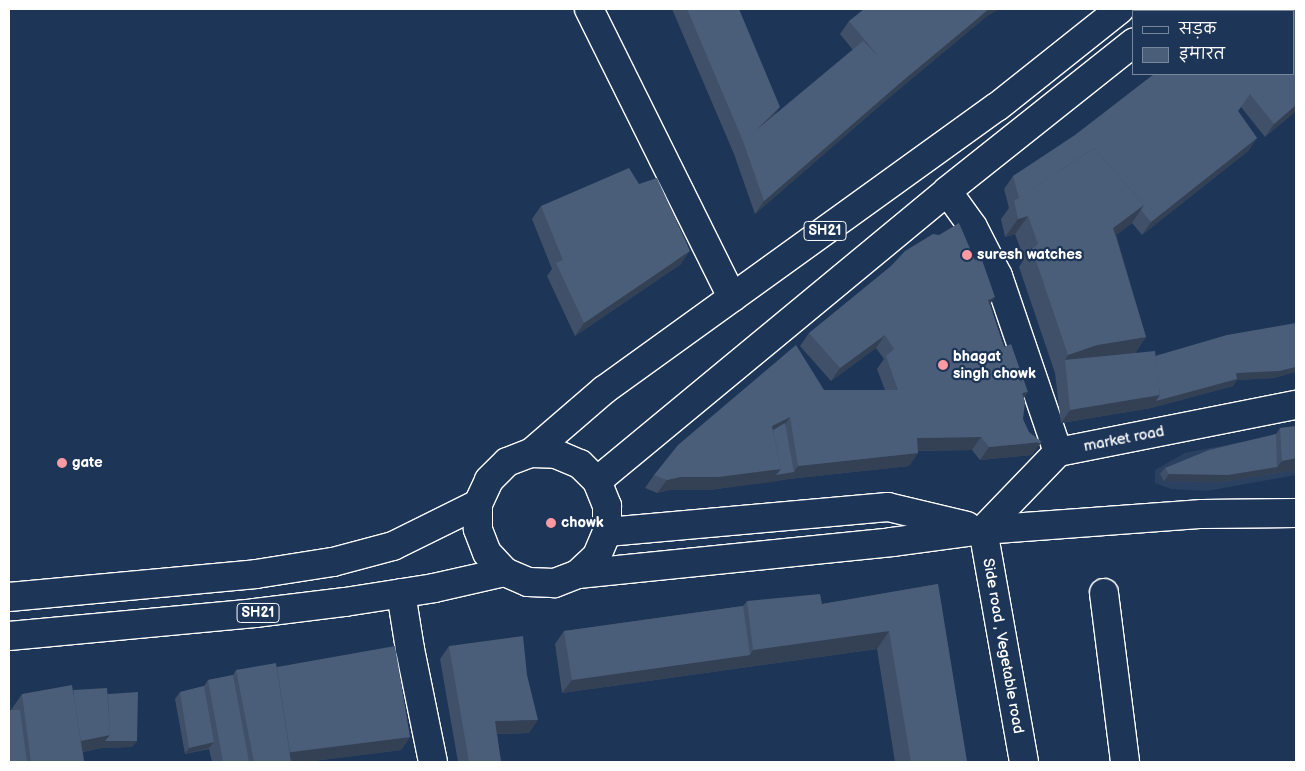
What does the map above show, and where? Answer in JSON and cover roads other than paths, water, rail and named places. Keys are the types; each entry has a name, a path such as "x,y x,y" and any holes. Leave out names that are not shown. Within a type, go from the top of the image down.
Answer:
{"main road":[{"path":"589,9 732,297"},
{"name":"SH21","path":"531,453 556,454 580,464 597,481 607,506 607,532 597,556 578,574 554,583 528,582 505,572 487,553 478,529 478,504 489,480 507,462 531,453 604,390 997,107 1120,9"},
{"path":"597,481 947,191 1132,44"},
{"path":"947,191 973,227 998,276 1058,452 983,530"},
{"name":"market road","path":"1058,452 1296,405"},
{"path":"9,597 256,574 334,562 393,546 478,504"},
{"path":"607,532 888,507 983,530"},
{"path":"578,574 892,542 983,530 1202,514 1296,513"},
{"name":"Side road , Vegetable road","path":"983,530 1024,762"},
{"name":"SH21","path":"9,636 255,613 401,593 505,572"},
{"path":"401,593 410,649 433,762"},
{"path":"1104,593 1125,762"}],"place":[{"name":"suresh watches","path":"967,255"},
{"name":"bhagat singh chowk","path":"943,365"},
{"name":"gate","path":"62,463"},
{"name":"chowk","path":"551,523"}]}
